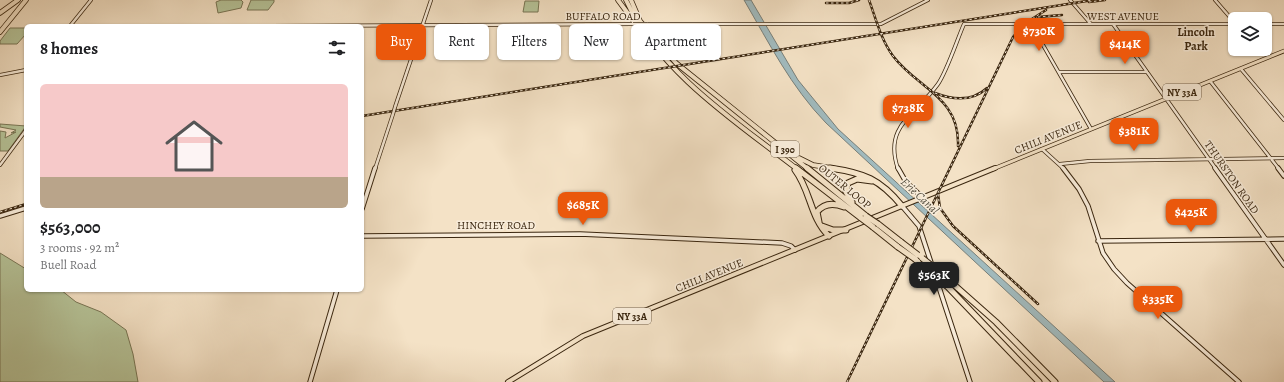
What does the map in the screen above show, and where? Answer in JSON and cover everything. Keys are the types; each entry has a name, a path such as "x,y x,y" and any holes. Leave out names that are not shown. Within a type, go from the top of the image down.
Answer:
{"highway":[{"path":"0,13 18,0"},
{"path":"0,32 26,0"},
{"path":"618,0 637,24"},
{"name":"OUTER LOOP","path":"626,0 638,24"},
{"name":"OUTER LOOP","path":"631,0 640,21 676,63 866,216 878,224 899,244"},
{"name":"OUTER LOOP","path":"669,60 692,84 718,107 861,218 916,257 925,268 947,286 1039,382"},
{"path":"787,151 816,166 855,172 871,177 902,206"},
{"path":"779,155 800,176 806,188 812,214 829,236"},
{"path":"866,216 847,195 846,185 853,180 863,178 873,181 902,206"},
{"path":"829,236 822,226 817,214 818,209 823,206 834,204 852,211"},
{"path":"822,226 833,230 846,230"},
{"name":"OUTER LOOP","path":"916,257 922,258 943,275 996,322 1055,382"}],"main road":[{"name":"CHILI AVENUE","path":"508,382 583,336 846,230 1042,148 1284,51"}],"street":[{"path":"72,24 91,0"},
{"path":"423,24 431,0"},
{"name":"BUFFALO ROAD","path":"426,25 881,24 928,0"},
{"path":"1070,0 1091,24"},
{"path":"1215,0 1228,15"},
{"name":"WEST AVENUE","path":"921,198 902,178 894,152 893,139 897,131 939,83 964,24 1228,23"},
{"path":"1031,24 1091,129"},
{"name":"THURSTON ROAD","path":"1113,24 1284,265"},
{"path":"1272,24 1284,24"},
{"name":"BUFFALO ROAD","path":"364,25 376,25"},
{"path":"364,203 411,60"},
{"path":"1241,69 1284,120"},
{"path":"0,75 24,70"},
{"path":"1059,72 1147,72"},
{"path":"1210,81 1284,176"},
{"path":"0,165 24,133"},
{"path":"1042,148 1060,164 1073,180 1085,199 1092,215 1098,241 1108,261 1122,278 1239,382"},
{"path":"1060,164 1090,160 1284,158"},
{"path":"902,206 914,218 920,230 970,382"},
{"path":"0,216 24,209"},
{"name":"HINCHEY ROAD","path":"364,236 595,234 782,243 791,246 795,250"},
{"path":"1098,241 1284,239"},
{"path":"310,382 337,292"}],"green space":[{"path":"221,0 241,0 243,2 241,8 218,13 216,2"},
{"path":"251,0 274,0 274,2 268,10 247,10"},
{"path":"525,1 539,1 538,12 523,12"},
{"path":"10,28 24,28 24,36 17,44 0,44 0,41"},
{"path":"0,124 24,126 24,129 8,151 0,151 0,131 6,132 5,138 16,132 11,133 16,130 0,127"},
{"path":"0,253 24,268 24,292 64,292 76,302 101,312 126,330 133,354 138,382 0,382"}],"water":[{"path":"744,0 751,0 798,80 838,129 1115,382 1104,382 826,123 813,109 791,80"}],"railway":[{"path":"826,3 849,3 859,0"},
{"path":"869,0 881,34"},
{"path":"881,34 1093,0"},
{"path":"1089,2 1105,0"},
{"path":"847,382 1013,37 1024,24 1046,10"},
{"path":"1038,17 1062,15"},
{"path":"364,116 881,34"},
{"path":"881,34 893,56 945,105 952,116 957,129 958,146"},
{"path":"935,93 955,98 969,98 981,93 987,88"},
{"path":"938,194 940,208 953,226 1038,304"},
{"path":"0,212 24,205"}],"district":[{"name":"Lincoln Park","path":"1196,39"}],"water label":[{"name":"Erie Canal","path":"920,196"}]}
